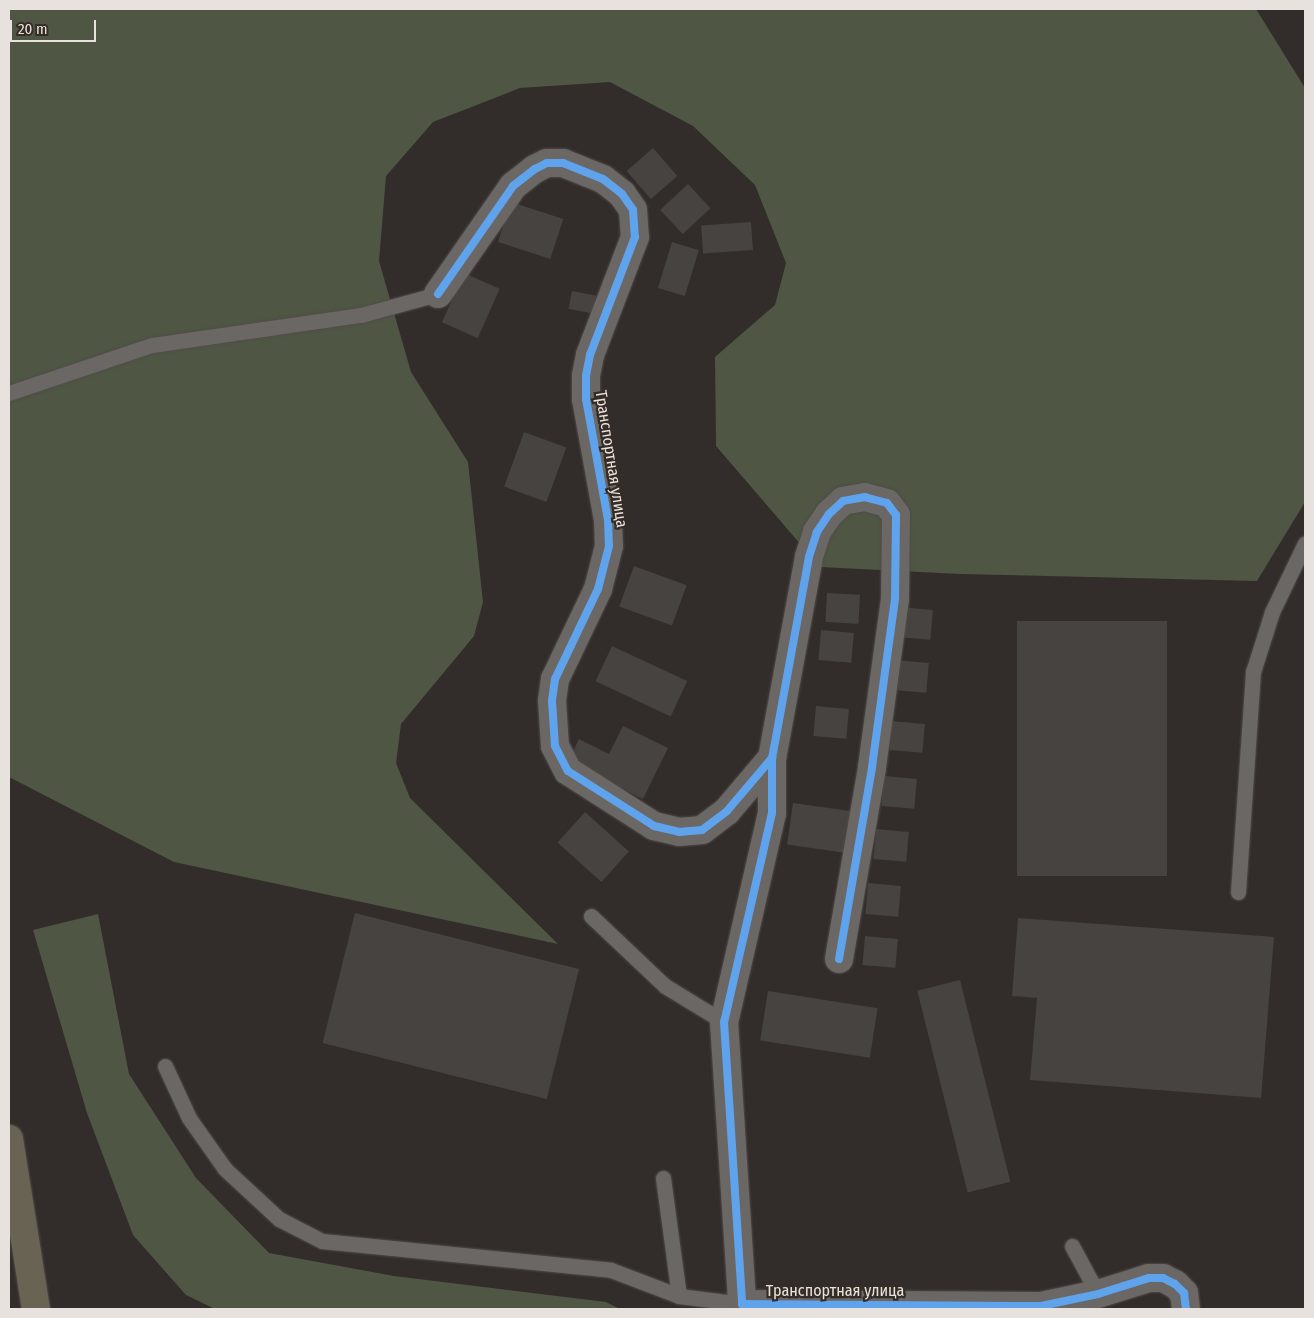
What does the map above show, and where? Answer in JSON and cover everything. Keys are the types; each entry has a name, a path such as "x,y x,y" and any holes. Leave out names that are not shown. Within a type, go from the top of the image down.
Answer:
{"highway":[{"path":"9,1139 32,1274 36,1309"}],"street":[{"name":"Транспортная улица","path":"438,294 513,186 523,176 541,166 563,163 603,179 622,194 633,210 635,237 590,355 586,376 586,398 608,520 609,546 598,589 555,680 552,701 555,746 568,771 654,826 679,832 702,830 727,811 772,758"},
{"name":"Транспортная улица","path":"839,959 872,767 895,599 898,529 896,515 887,503 865,498 843,501 818,532 809,557 772,758 772,813 724,1022 742,1307 1041,1306 1098,1294 1149,1278 1163,1278 1175,1284 1184,1293 1186,1309"}],"lane":[{"path":"9,393 152,345 361,315 438,294"},
{"path":"1238,892 1253,672 1272,612 1305,542"},
{"path":"591,916 665,986 724,1022"},
{"path":"165,1066 189,1118 224,1169 279,1219 322,1241 611,1270 679,1296 742,1307"},
{"path":"663,1178 679,1296"},
{"path":"1072,1246 1098,1294"}],"green space":[{"path":"9,9 1256,9 1305,88 1305,502 1257,581 960,574 820,567 716,446 715,357 775,305 786,263 755,185 693,126 610,82 520,88 433,122 386,176 379,261 411,372 468,462 483,602 474,636 401,724 396,763 410,798 558,944 174,862 9,777"},
{"path":"98,914 129,1074 196,1178 269,1253 394,1276 606,1302 620,1309 215,1309 186,1295 133,1235 87,1113 33,930"}],"building":[{"path":"653,148 677,176 651,199 627,171"},
{"path":"688,184 711,208 683,234 660,210"},
{"path":"511,202 563,219 550,259 498,242"},
{"path":"751,222 753,250 703,253 701,225"},
{"path":"672,242 699,250 685,296 658,288"},
{"path":"464,273 500,289 478,338 442,322"},
{"path":"572,291 597,296 593,313 569,309"},
{"path":"524,432 566,447 546,502 504,487"},
{"path":"634,566 687,585 672,626 619,606"},
{"path":"827,593 860,595 858,624 825,622"},
{"path":"900,607 933,610 930,640 897,637"},
{"path":"1017,621 1167,621 1167,876 1017,876"},
{"path":"821,630 854,633 851,663 818,660"},
{"path":"612,646 687,681 671,716 596,681"},
{"path":"896,660 929,663 926,693 893,690"},
{"path":"816,706 849,709 846,739 813,736"},
{"path":"892,721 925,724 922,753 889,750"},
{"path":"623,726 668,748 643,799 568,762 579,739 609,754"},
{"path":"884,776 917,779 914,809 881,806"},
{"path":"793,803 850,811 845,853 787,845"},
{"path":"585,812 629,851 601,882 558,842"},
{"path":"876,829 909,832 906,862 873,859"},
{"path":"868,883 901,886 898,917 865,914"},
{"path":"355,913 579,969 547,1099 323,1043"},
{"path":"1018,918 1274,937 1261,1098 1030,1080 1037,998 1012,996"},
{"path":"865,936 898,939 895,968 862,965"},
{"path":"960,980 1010,1182 968,1192 917,991"},
{"path":"768,991 878,1008 870,1058 760,1040"}],"cycle path":[{"path":"438,294 513,186 535,169 547,163 563,163 603,179 622,194 633,210 635,237 590,355 586,376 586,399 608,520 609,546 598,589 555,679 552,701 555,746 568,771 654,826 679,832 702,830 727,811 772,758"},
{"path":"839,959 872,767 895,599 896,515 887,503 865,497 843,501 829,514 817,532 809,557 772,758 772,813 724,1022 742,1304 1041,1306 1098,1294 1149,1278 1163,1278 1175,1284 1184,1293 1186,1309"}]}
